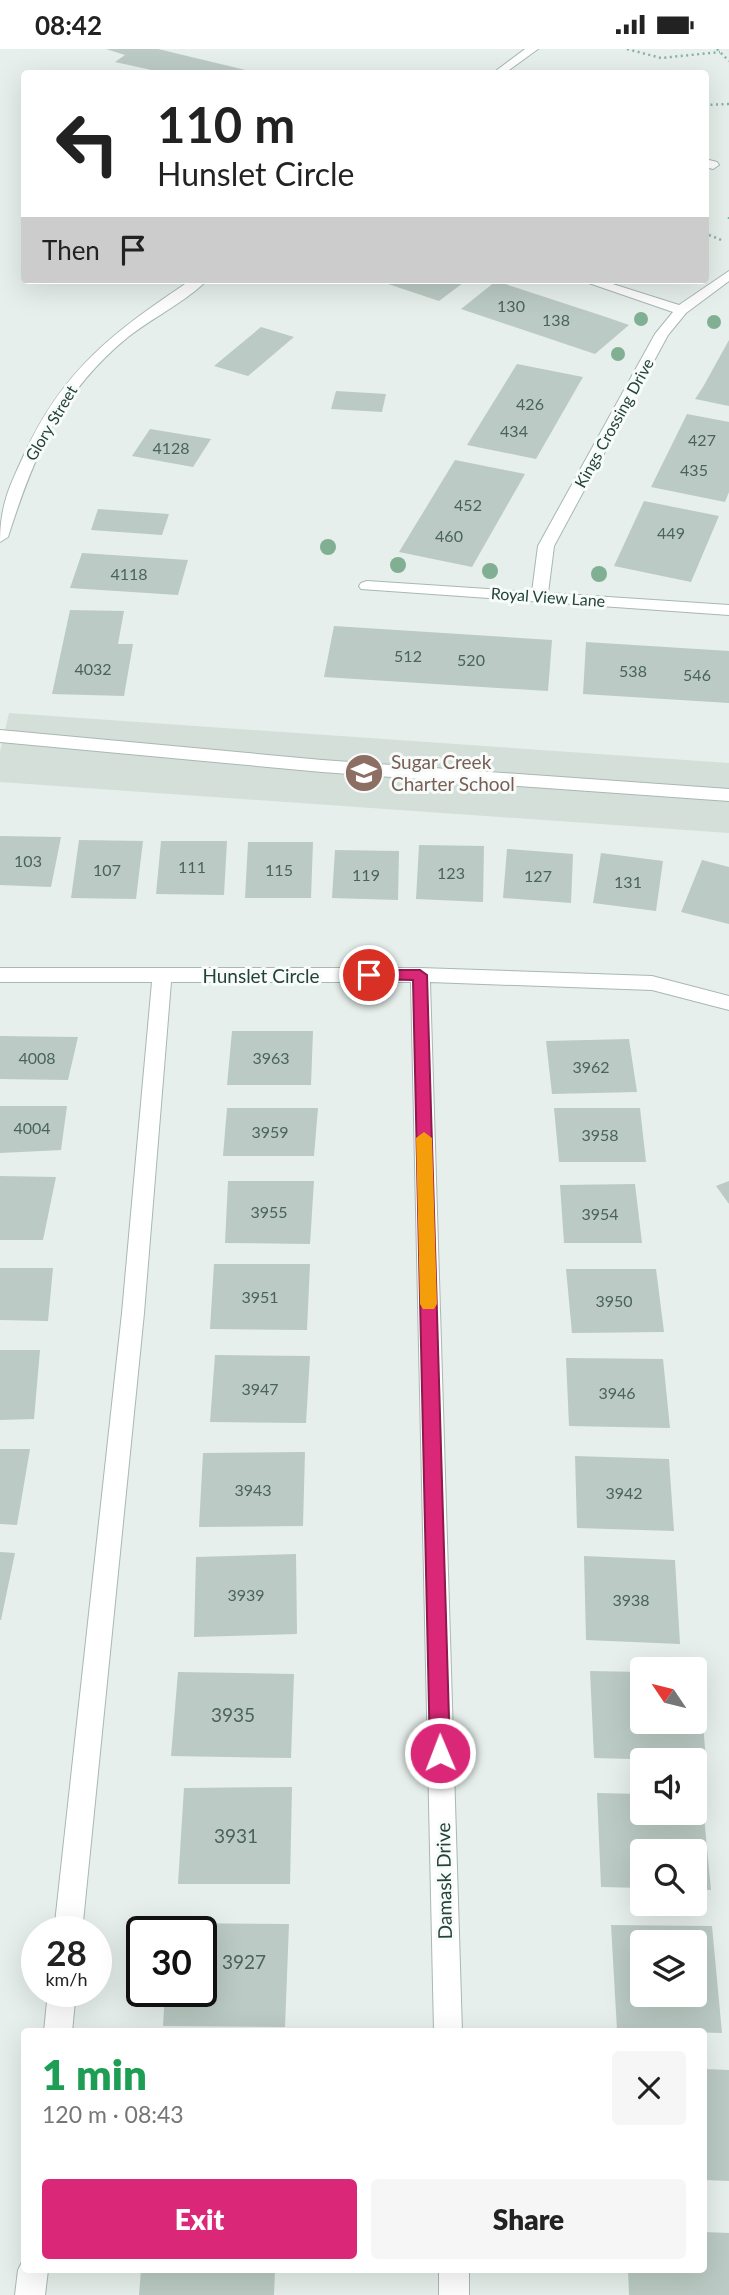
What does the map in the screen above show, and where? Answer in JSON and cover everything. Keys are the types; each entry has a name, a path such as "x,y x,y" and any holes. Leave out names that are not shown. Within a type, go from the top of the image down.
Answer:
{"street":[{"path":"502,70 532,49"},
{"name":"Kings Crossing Drive","path":"540,596 540,579 547,546 662,334 681,310 729,275"},
{"name":"Glory Street","path":"0,537 6,497 65,393 96,359 151,314 194,284"},
{"path":"600,284 681,310"},
{"name":"Royal View Lane","path":"367,586 729,610"},
{"path":"0,736 322,767 729,795"},
{"name":"Hunslet Circle","path":"0,975 420,975 652,983 729,1003"},
{"name":"Damask Drive","path":"420,975 447,2028"},
{"path":"70,1916 133,1313 162,976"},
{"path":"58,2028 60,2007"},
{"path":"30,2295 33,2273"},
{"path":"454,2273 454,2295"}],"path":[{"path":"627,49 660,58 718,50 729,61"},
{"path":"709,106 729,104"},
{"path":"709,235 724,241"}],"shaded area":[{"name":"Sugar Creek Charter School","path":"9,713 729,763 729,833 0,782 0,752"}],"building":[{"path":"106,49 158,49 246,70 151,70 115,62 125,55"},
{"path":"388,284 462,284 439,301"},
{"path":"492,284 505,284 629,325 595,354 461,309"},
{"path":"261,327 294,337 248,376 214,366"},
{"path":"729,340 729,406 695,399 703,387"},
{"path":"517,364 583,377 536,459 467,445"},
{"path":"336,391 386,394 382,412 331,409"},
{"path":"687,414 729,422 729,492 725,502 651,487"},
{"path":"150,429 211,439 193,467 132,456"},
{"path":"455,460 525,474 472,567 399,552"},
{"path":"644,501 719,516 691,582 614,566"},
{"path":"98,509 169,514 162,535 91,530"},
{"path":"82,553 188,560 178,595 70,588"},
{"path":"70,610 124,611 118,644 133,644 124,696 52,694"},
{"path":"334,626 552,640 548,691 324,677"},
{"path":"586,642 729,651 729,703 583,694"},
{"path":"0,836 61,837 51,887 0,885"},
{"path":"79,840 143,841 136,899 71,898"},
{"path":"161,841 227,841 224,895 156,894"},
{"path":"248,842 313,842 311,898 245,898"},
{"path":"419,845 484,846 483,902 416,899"},
{"path":"507,849 573,854 571,903 503,898"},
{"path":"335,850 399,851 398,900 332,898"},
{"path":"601,853 663,861 656,911 593,903"},
{"path":"702,860 729,867 729,924 681,912"},
{"path":"232,1031 313,1031 311,1085 227,1085"},
{"path":"0,1036 78,1037 68,1080 0,1079"},
{"path":"629,1039 637,1092 552,1094 546,1041"},
{"path":"0,1106 67,1106 61,1150 0,1153"},
{"path":"227,1108 318,1108 314,1156 223,1156"},
{"path":"554,1108 640,1108 646,1162 559,1162"},
{"path":"0,1176 56,1177 43,1240 0,1240"},
{"path":"228,1181 314,1181 310,1244 225,1243"},
{"path":"729,1181 729,1204 716,1186"},
{"path":"635,1184 642,1243 564,1243 560,1185"},
{"path":"214,1264 310,1264 307,1330 210,1329"},
{"path":"0,1268 53,1268 48,1321 0,1320"},
{"path":"566,1269 656,1269 664,1332 572,1333"},
{"path":"0,1350 40,1350 34,1419 0,1420"},
{"path":"215,1355 310,1356 306,1423 210,1422"},
{"path":"566,1358 663,1359 670,1428 569,1426"},
{"path":"0,1449 30,1449 17,1525 0,1524"},
{"path":"305,1452 303,1526 199,1527 203,1453"},
{"path":"575,1456 669,1459 674,1531 577,1528"},
{"path":"0,1552 15,1553 1,1620 0,1620"},
{"path":"296,1554 297,1634 194,1637 196,1557"},
{"path":"584,1556 675,1560 680,1644 586,1640"},
{"path":"590,1671 630,1672 630,1734 704,1734 705,1748 630,1748 630,1759 594,1758"},
{"path":"178,1672 294,1674 291,1758 171,1756"},
{"path":"292,1787 290,1884 178,1884 184,1788"},
{"path":"597,1793 630,1794 630,1825 705,1825 706,1839 630,1839 630,1888 601,1887"},
{"path":"707,1848 711,1890 707,1890"},
{"path":"217,1923 289,1924 285,2027 163,2026 164,2007 217,2007"},
{"path":"611,1925 712,1926 722,2033 707,2033 707,2028 617,2028"},
{"path":"707,2069 729,2070 729,2181 707,2180"},
{"path":"707,2232 729,2233 729,2295 629,2295 628,2273 707,2273"},
{"path":"141,2273 275,2273 274,2295 139,2295"}],"slow traffic":[{"path":"424,1138 429,1304"}],"place":[{"name":"Sugar Creek Charter School","path":"364,773"}],"route":[{"path":"369,975 420,975 440,1753"}]}
